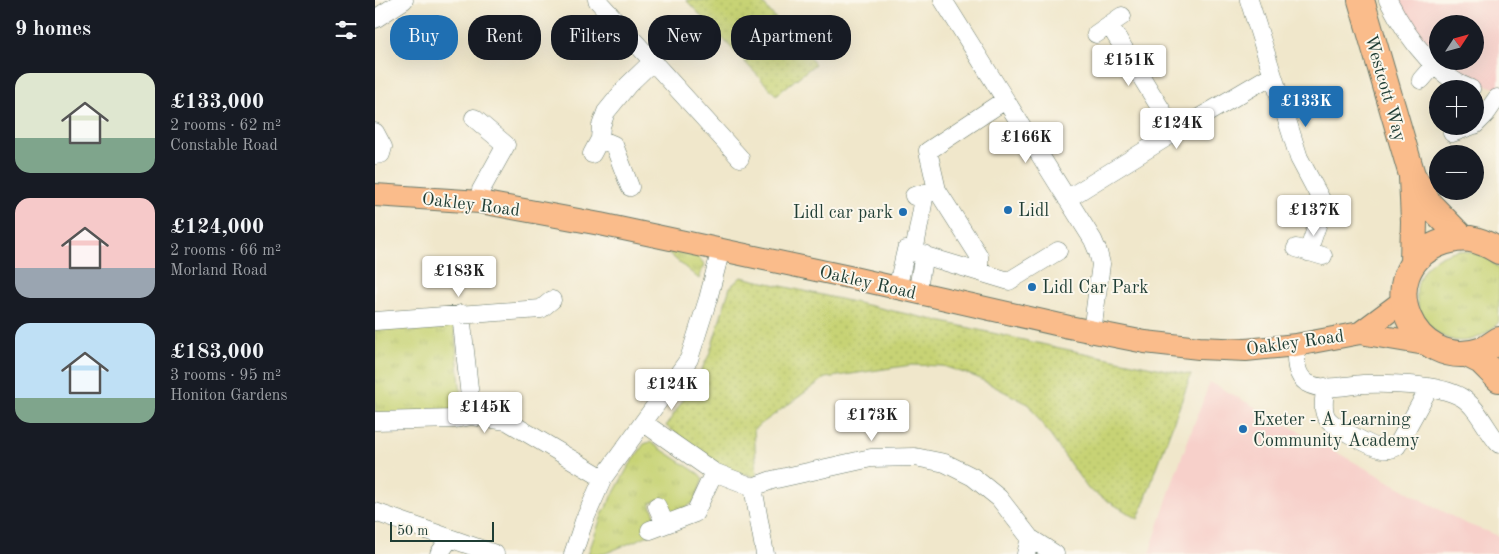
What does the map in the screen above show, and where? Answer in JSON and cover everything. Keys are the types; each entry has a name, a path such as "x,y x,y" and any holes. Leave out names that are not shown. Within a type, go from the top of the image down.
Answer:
{"highway":[{"name":"Westcott Way","path":"1361,0 1411,175 1414,221 1413,263"},
{"name":"Westcott Way","path":"1411,175 1429,204 1486,243"},
{"path":"1486,243 1450,239 1423,253 1413,263 1405,282 1403,301 1416,332 1431,346 1447,352 1467,354 1481,361 1499,380"},
{"path":"1467,354 1484,349 1499,340"}],"main road":[{"name":"Oakley Road","path":"375,195 480,202 617,227 907,292 1145,342 1199,348 1246,350 1361,333"},
{"path":"1361,333 1403,301"},
{"path":"1361,333 1431,346"}],"street":[{"path":"375,19 405,0"},
{"path":"597,0 740,158"},
{"path":"943,0 1093,240 1101,264 1092,332"},
{"path":"1249,0 1299,158 1324,205 1309,252"},
{"path":"1388,0 1413,41 1429,59"},
{"path":"1109,25 1175,132"},
{"path":"630,187 602,146 601,126 606,112 627,85 653,61"},
{"path":"1421,80 1430,70"},
{"path":"1441,70 1455,80"},
{"path":"1067,199 1272,75"},
{"path":"1484,93 1498,98 1484,116"},
{"path":"907,292 925,193 928,151 1005,100"},
{"path":"474,118 506,145 481,190 480,202"},
{"path":"375,132 383,147 381,154 375,155"},
{"path":"925,193 979,256 979,271"},
{"path":"573,554 584,521 603,478 689,359 721,249"},
{"path":"915,252 1009,281 1058,251"},
{"path":"375,321 541,309 552,300"},
{"path":"461,314 472,416"},
{"path":"1296,344 1296,365 1299,375 1307,383 1320,387 1398,384 1448,392 1462,398 1472,408 1499,444"},
{"path":"1325,387 1324,406 1326,416 1333,426 1382,449 1392,449 1397,446 1429,388"},
{"path":"375,421 455,419 472,416 507,421 603,478"},
{"path":"643,423 714,472 753,487 772,480 871,458 915,457 945,463 973,477 999,498 1028,546 1055,554"},
{"path":"657,506 657,527 695,513 714,472"},
{"path":"753,487 765,554"},
{"path":"375,512 493,554"},
{"path":"439,554 450,538"}],"shaded area":[{"path":"1398,0 1499,0 1499,89 1484,84 1484,80 1471,79 1458,70 1484,70 1484,15 1429,15 1429,46 1415,29"},
{"name":"Exeter - A Learning Community Academy","path":"1210,382 1464,523 1499,536 1499,554 1149,554 1175,475"}],"green space":[{"path":"686,0 760,0 773,15 731,15 731,48 721,37 721,15 700,15"},
{"path":"743,60 812,60 815,64 776,95"},
{"path":"661,247 697,255 704,264 699,279"},
{"path":"1459,250 1487,258 1499,270 1499,322 1476,338 1455,340 1436,332 1423,317 1417,298 1420,278 1433,261"},
{"path":"741,277 1055,347 1191,375 1138,519 1088,489 1028,404 976,377 943,366 911,365 825,378 754,429 757,477 726,470 666,426 698,377 709,355 730,287"},
{"path":"439,322 454,324 462,406 454,413 379,415 375,411 375,325"},
{"path":"650,442 699,474 703,479 694,502 679,512 673,513 667,509 662,498 650,503 655,515 649,535 604,554 588,554 602,515 627,469 644,444"}],"place":[{"name":"Lidl","path":"1008,210"},
{"name":"Lidl car park","path":"903,212"},
{"name":"Lidl Car Park","path":"1032,287"},
{"name":"Exeter - A Learning Community Academy","path":"1243,429"}]}
